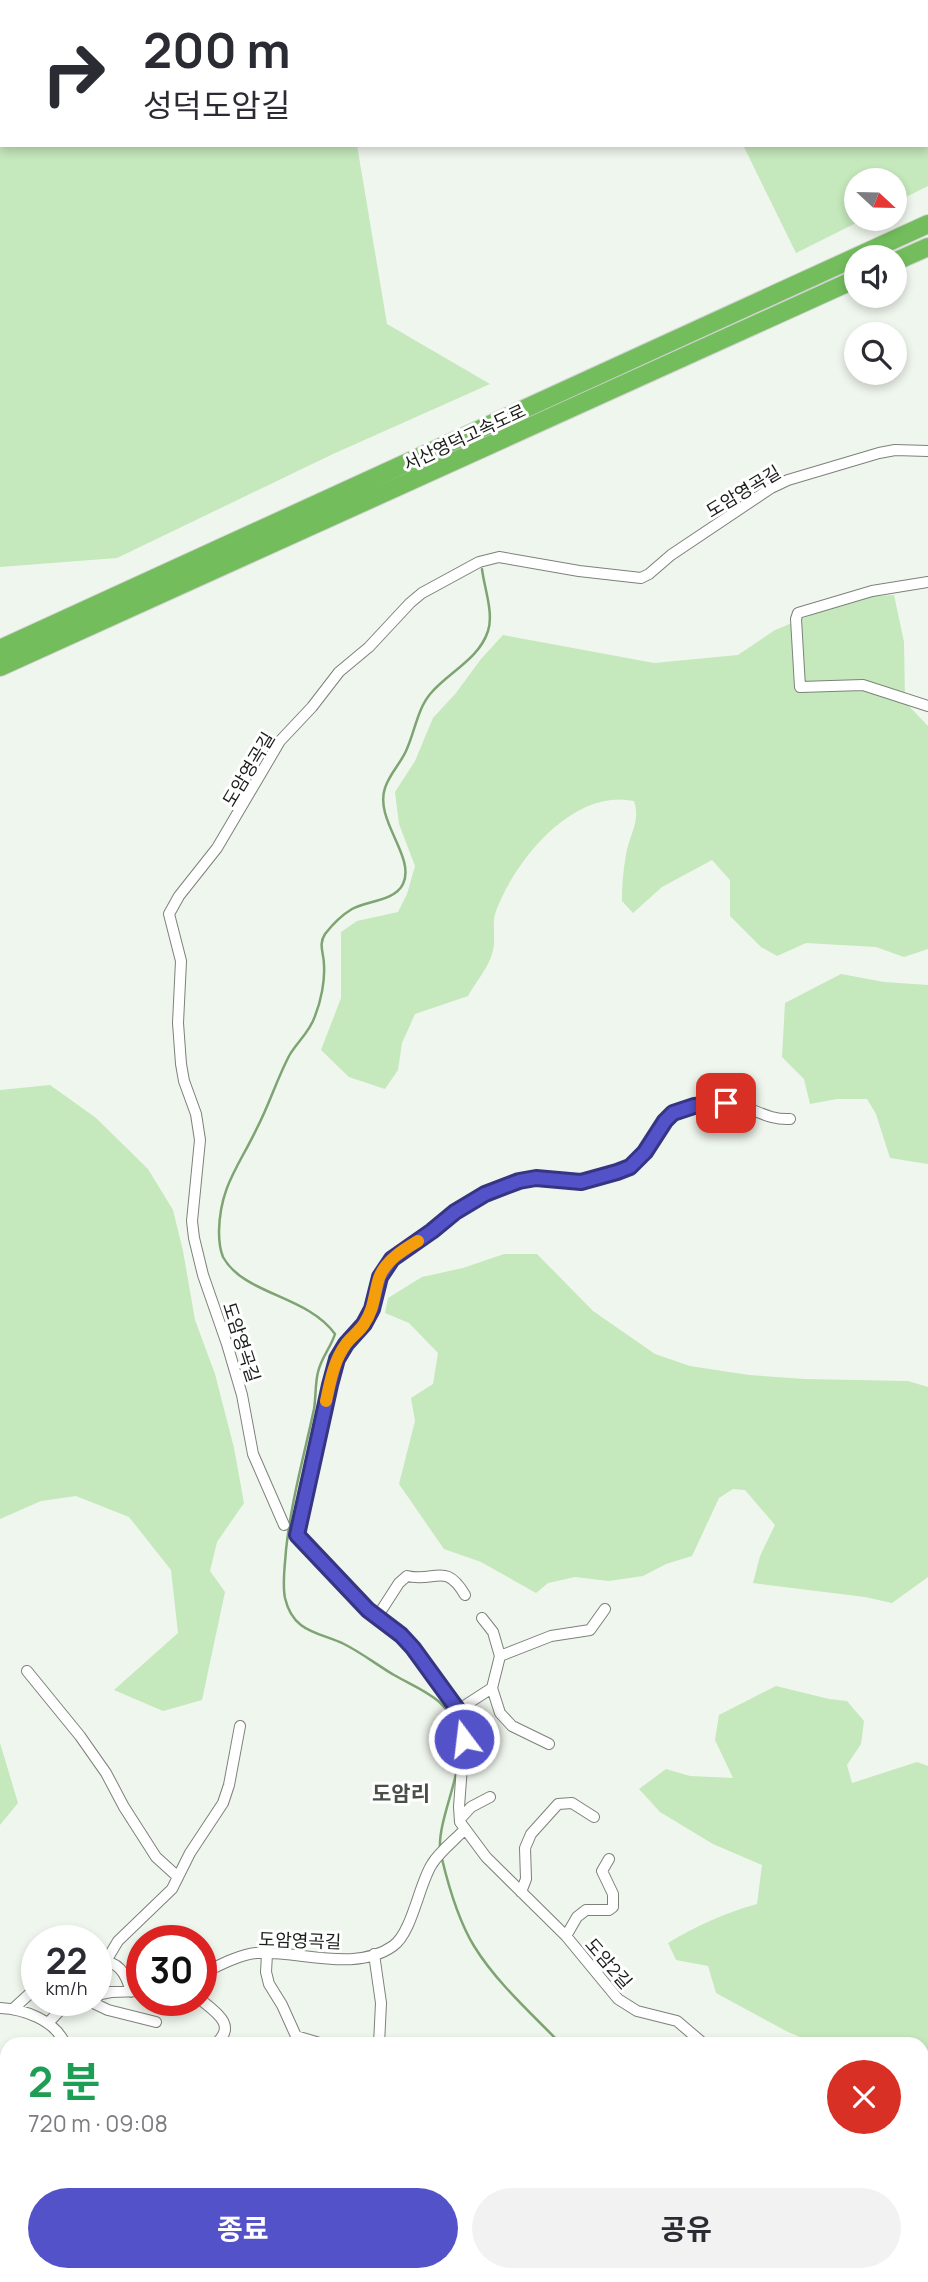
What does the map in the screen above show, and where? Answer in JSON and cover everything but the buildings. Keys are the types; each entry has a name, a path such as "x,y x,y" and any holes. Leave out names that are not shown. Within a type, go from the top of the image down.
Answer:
{"highway":[{"name":"서산영덕고속도로","path":"0,649 928,224"},
{"path":"907,256 928,247"},
{"name":"서산영덕고속도로","path":"0,667 844,284"}],"street":[{"name":"도암영곡길","path":"284,1525 253,1454 242,1395 203,1275 194,1238 192,1221 200,1140 181,1064 178,1023 181,961 177,940 169,921 172,908 217,848 280,741 339,672 376,640 422,593 479,562 499,557 579,572 641,578 771,488 788,480 879,453 895,450 928,451"},
{"path":"928,582 872,591 798,613 796,619 800,687 863,685 928,706"},
{"path":"463,1824 459,1807 464,1739 458,1710 413,1648 377,1617 297,1535 337,1359 364,1324 372,1309 380,1277 392,1259 455,1212 485,1194 519,1181 536,1178 581,1182 630,1167 645,1152 673,1113 694,1106 726,1103 777,1119 790,1119"},
{"path":"377,1617 399,1583 407,1576 416,1578 443,1575 452,1578 465,1595"},
{"path":"500,1656 551,1636 590,1630 605,1609"},
{"path":"482,1618 493,1632 500,1656 492,1688 500,1713 512,1726 549,1744"},
{"path":"27,1671 80,1736 106,1773 156,1857 178,1877"},
{"path":"458,1710 492,1688"},
{"path":"112,1948 172,1889 190,1853 223,1803 240,1726"},
{"path":"463,1824 471,1807 491,1797"},
{"path":"521,1892 526,1879 525,1848 531,1834 549,1812 558,1804 572,1802 594,1817"},
{"name":"도암영곡길","path":"217,1966 255,1953 331,1959 374,1954 396,1944 408,1923 432,1864 463,1824"},
{"name":"도암2길","path":"463,1824 486,1857 566,1936 618,1999 637,2011 677,2021 696,2037"},
{"name":"도암2길","path":"566,1936 577,1917 586,1910 609,1910 613,1907 613,1894 602,1871 609,1859"},
{"path":"267,1954 266,1972 269,1984 296,2036 299,2037"},
{"path":"374,1954 381,2003 379,2037"},
{"path":"112,1962 116,1963 126,1976"},
{"path":"14,2008 21,2002"},
{"path":"0,2008 14,2008 48,2023 62,2037"},
{"path":"112,2011 156,2022"},
{"path":"217,2015 224,2021 225,2029 221,2037"},
{"path":"48,2023 55,2016"}],"green space":[{"path":"0,147 357,147 387,324 490,384 333,454 117,558 0,567"},
{"path":"744,147 928,147 928,186 907,196 907,168 844,168 844,229 796,253"},
{"path":"894,595 904,642 905,702 928,726 928,949 904,957 876,947 806,943 777,956 761,947 730,916 730,880 712,860 662,887 633,913 622,901 622,895 627,848 636,809 634,801 611,800 589,806 569,817 549,832 532,850 517,870 496,911 493,949 484,970 468,996 415,1014 402,1043 398,1070 385,1089 349,1077 321,1050 341,998 341,932 357,921 398,912 407,894 415,866 399,824 395,792 415,761 433,718 503,635 654,663 738,655 775,630 855,597"},
{"path":"841,974 884,982 928,985 928,1164 890,1158 876,1114 867,1099 837,1099 810,1104 804,1079 782,1057 785,1003"},
{"path":"50,1085 96,1118 148,1169 173,1210 195,1320 215,1374 234,1448 244,1503 217,1542 210,1571 225,1592 202,1700 163,1711 114,1690 178,1633 171,1570 129,1517 76,1496 41,1501 0,1519 0,1090"},
{"path":"504,1254 537,1254 593,1311 655,1354 690,1366 749,1375 805,1379 908,1381 928,1387 928,1577 892,1603 753,1583 760,1556 775,1525 745,1490 733,1489 719,1498 692,1556 666,1564 643,1576 609,1581 575,1577 548,1583 536,1593 481,1562 444,1549 399,1484 415,1421 411,1398 433,1384 438,1353 409,1323 385,1313 388,1298 422,1277 463,1268"},
{"path":"776,1686 847,1701 864,1721 861,1744 847,1765 852,1783 917,1762 928,1766 928,2037 800,2037 716,1993 708,1966 676,1960 668,1943 711,1921 757,1904 762,1865 713,1844 660,1812 639,1789 666,1769 690,1776 733,1778 715,1740 719,1715"},
{"path":"0,1743 18,1803 0,1825"}],"waterway":[{"path":"440,1849 459,1748 458,1734 448,1712 433,1697 357,1651 308,1630 294,1618 285,1598 284,1574 294,1497 314,1409 317,1377 321,1362 335,1334 309,1311 245,1280 233,1270 223,1257 219,1231 223,1201 232,1177 289,1056 310,1027 317,1010 324,978 322,945 325,934 337,920 352,909 394,894 403,884 406,873 404,862 385,813 385,788 406,751 426,699 471,657 484,641 490,616 482,569"},
{"path":"442,1859 459,1915 474,1946 503,1985 554,2037"}],"slow traffic":[{"path":"326,1401 337,1359 372,1309 385,1268 392,1259 418,1241"}],"district":[{"name":"도암리","path":"401,1793"}],"route":[{"path":"464,1739 458,1710 413,1648 401,1635 368,1610 297,1535 337,1359 364,1324 372,1309 380,1277 392,1259 469,1202 519,1181 549,1178 581,1182 630,1167 645,1152 673,1113 694,1106 726,1103"}]}
